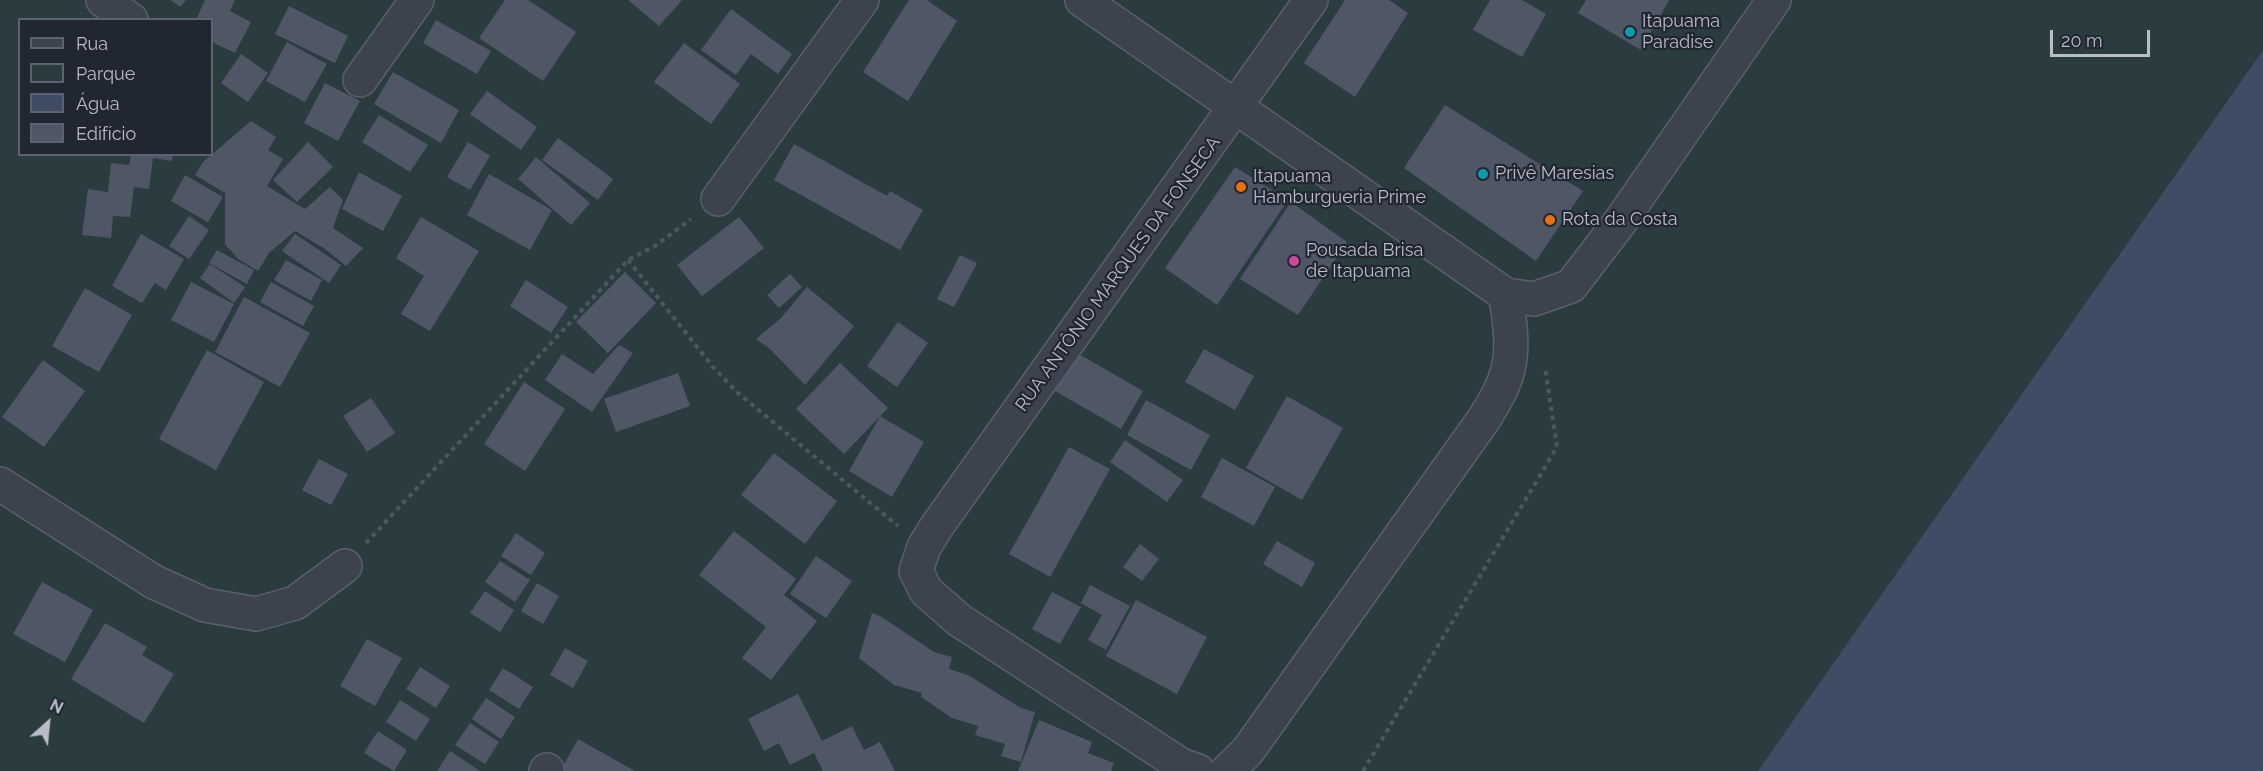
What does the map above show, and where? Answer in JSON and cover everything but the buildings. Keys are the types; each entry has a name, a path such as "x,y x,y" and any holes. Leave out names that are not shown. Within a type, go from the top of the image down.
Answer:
{"street":[{"path":"104,0 128,18"},
{"path":"360,80 417,0"},
{"path":"718,199 862,0"},
{"path":"1082,0 1506,295 1534,299 1571,286 1620,222 1774,0"},
{"name":"RUA ANTÔNIO MARQUES DA FONSECA","path":"924,547 1311,0"},
{"path":"1227,771 1246,753 1484,419 1497,397 1508,370 1511,336 1506,295"},
{"path":"0,484 154,582 205,605 256,614 295,603 345,566"},
{"path":"924,547 915,571 926,591 959,620 1189,768"}],"path":[{"path":"345,566 628,260 655,246 718,199"},
{"path":"628,260 706,359 738,393 924,547"},
{"path":"1363,771 1557,447 1543,356"}],"green space":[{"path":"0,0 2263,0 2263,85 1771,771 0,771"}],"water":[{"path":"2263,50 2263,771 1758,771"}],"place":[{"name":"Itapuama Paradise","path":"1630,32"},
{"name":"Privê Maresias","path":"1483,174"},
{"name":"Itapuama Hamburgueria Prime","path":"1241,187"},
{"name":"Rota da Costa","path":"1550,220"},
{"name":"Pousada Brisa de Itapuama","path":"1294,261"}]}
